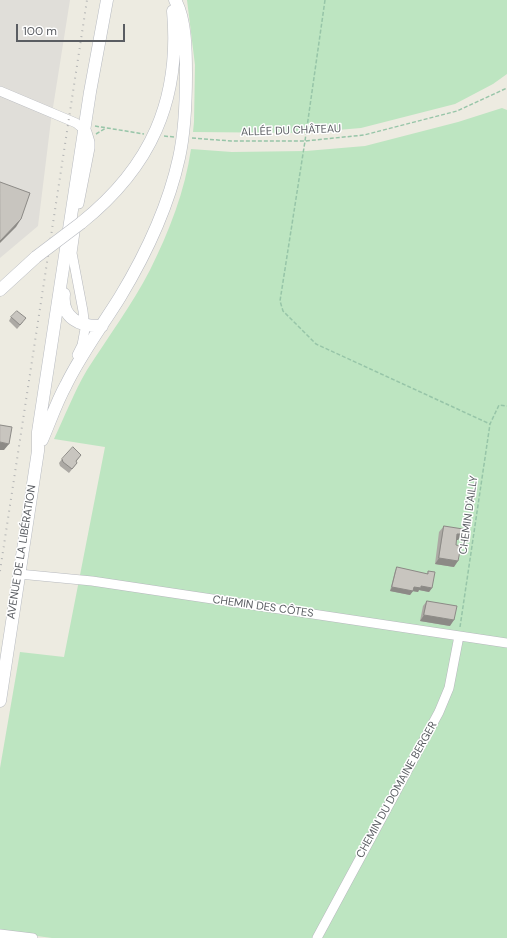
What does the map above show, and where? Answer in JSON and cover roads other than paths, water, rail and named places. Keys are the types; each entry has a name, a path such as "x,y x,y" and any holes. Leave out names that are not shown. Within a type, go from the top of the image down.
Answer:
{"street":[{"path":"38,451 38,432 84,127 106,0"},
{"path":"0,290 36,257 81,223 109,198 124,182 148,146 158,128 165,107 173,69 174,29 170,0"},
{"path":"38,451 66,384 138,266 152,238 173,182 179,158 184,119 186,62 180,8 175,0"},
{"path":"0,91 84,127 89,137 90,142 72,253 84,324 84,337 82,345 72,364 66,384"},
{"path":"63,269 65,288 63,301 65,309 74,320 84,324 102,326"},
{"name":"AVENUE DE LA LIBÉRATION","path":"0,701 38,451"},
{"name":"CHEMIN DES CÔTES","path":"19,574 92,581 507,643"},
{"name":"CHEMIN DU DOMAINE BERGER","path":"317,938 439,712 449,688 459,636"},
{"path":"0,934 33,938"}],"railway":[{"path":"0,571 87,0"}]}
